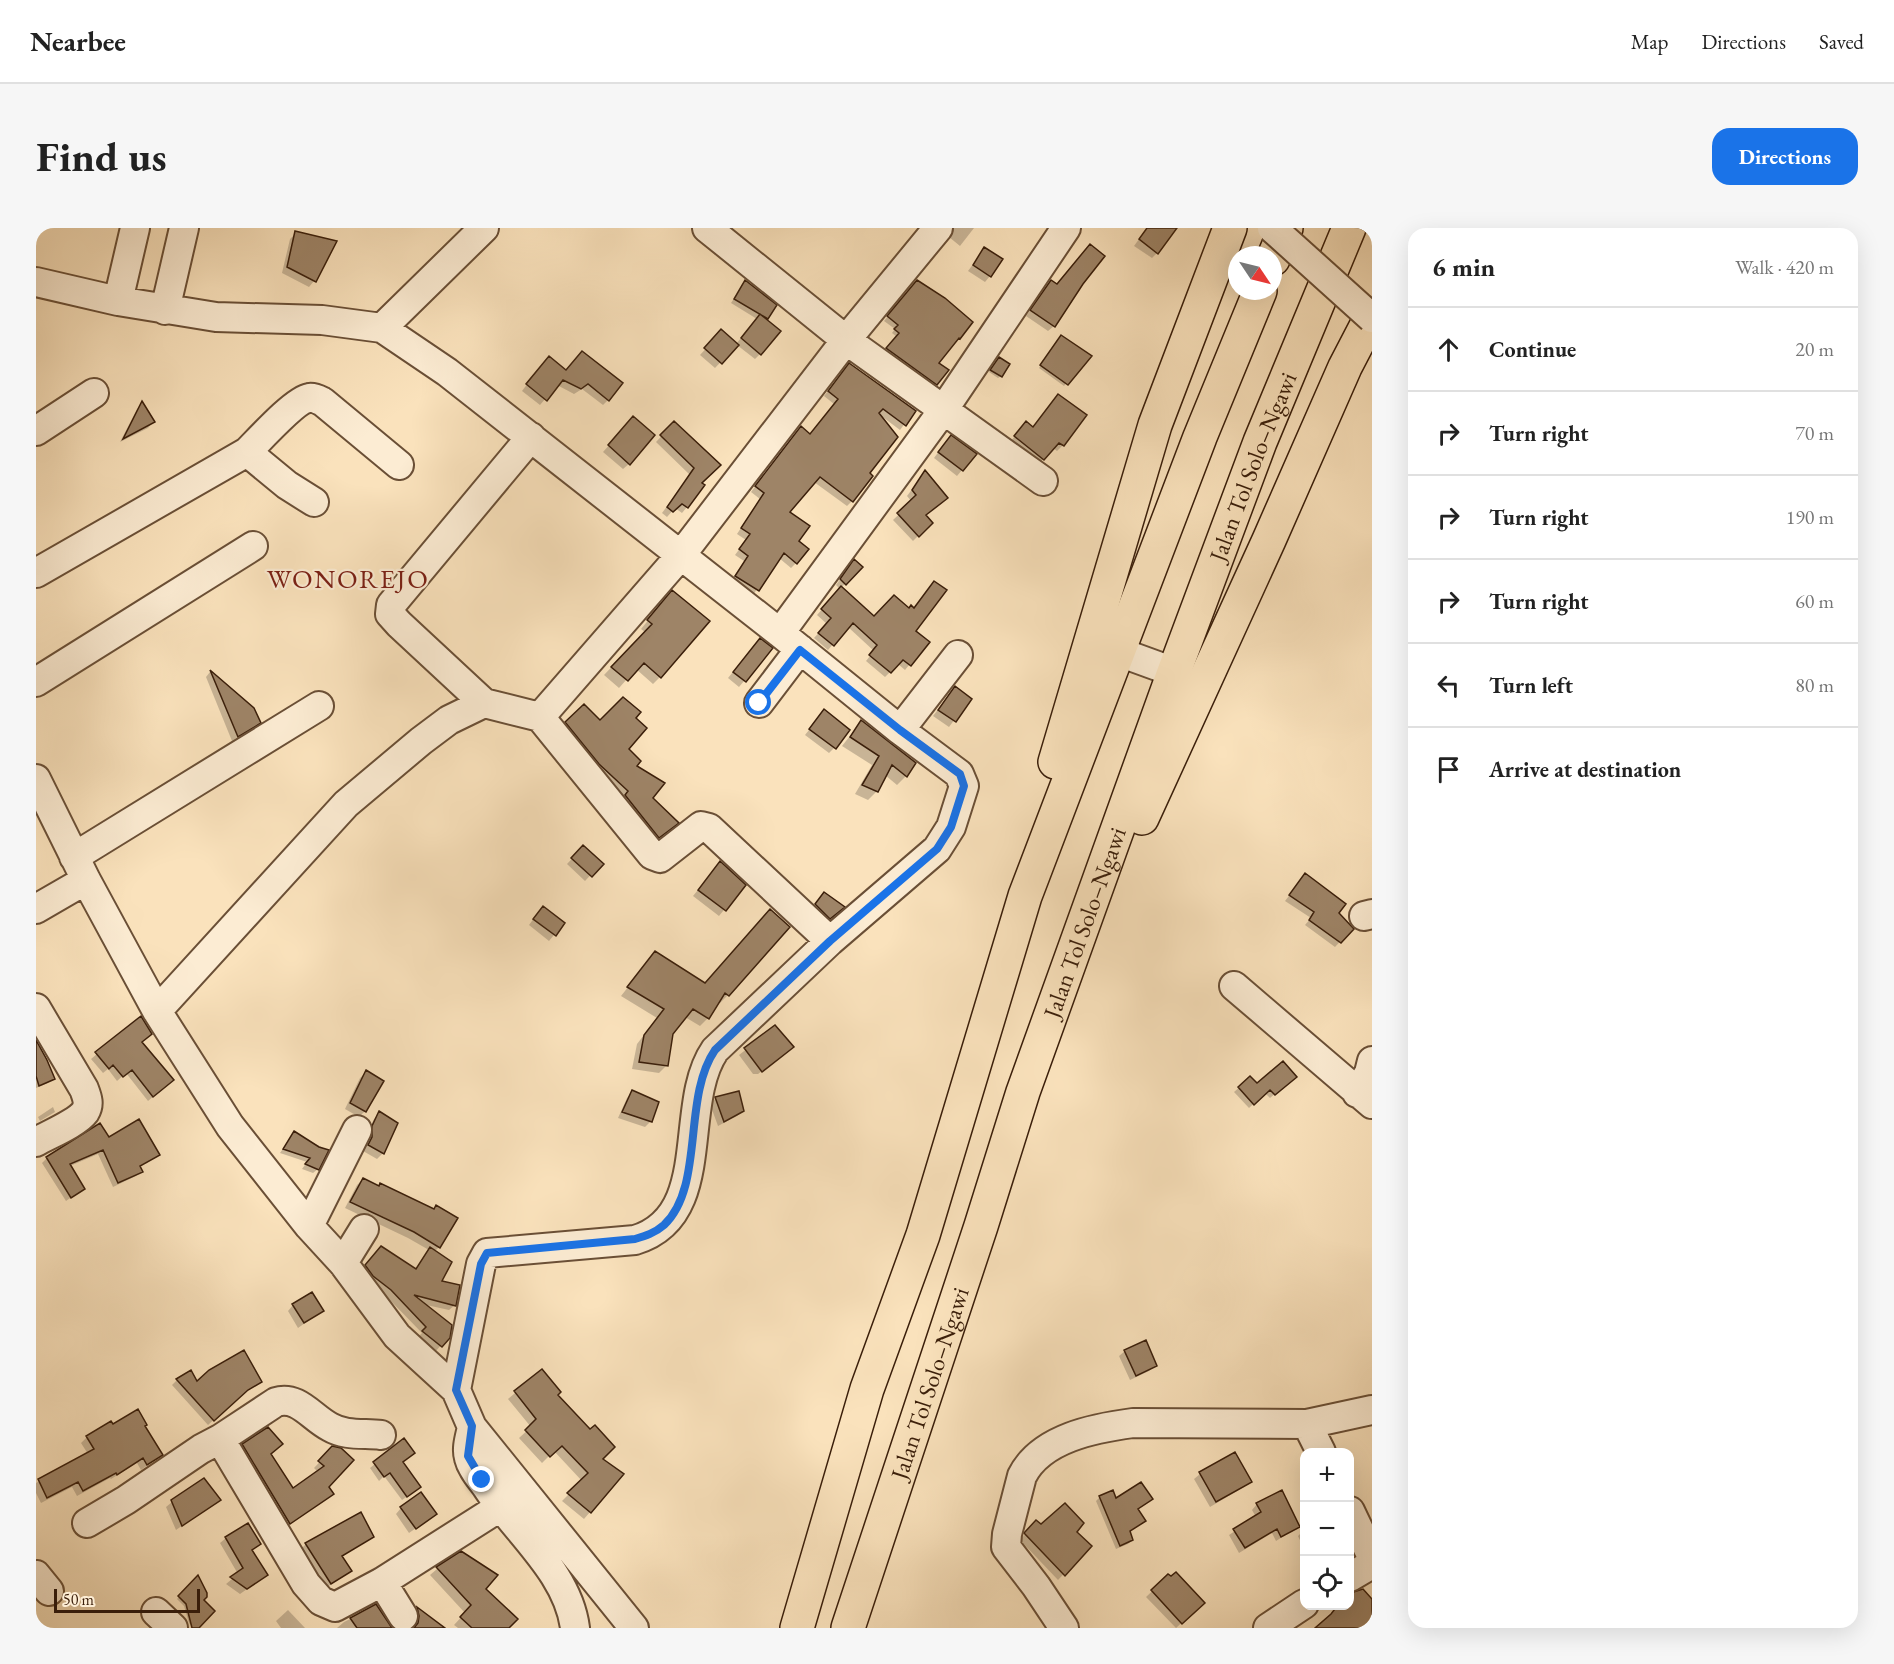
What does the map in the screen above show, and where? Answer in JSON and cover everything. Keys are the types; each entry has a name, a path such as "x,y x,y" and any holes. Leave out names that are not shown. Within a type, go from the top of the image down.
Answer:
{"highway":[{"path":"797,1628 867,1389 923,1235 1024,896 1045,799 1155,425 1230,228"},
{"path":"1278,246 1286,228"},
{"name":"Jalan Tol Solo–Ngawi","path":"848,1628 1023,1092 1174,672 1260,442 1349,228"},
{"path":"1024,896 1200,437 1256,300"},
{"path":"1047,1025 1269,540 1345,367 1372,316"}],"street":[{"path":"118,302 135,228"},
{"path":"165,310 184,228"},
{"path":"382,328 484,228"},
{"path":"706,228 846,340 1043,481"},
{"path":"540,717 681,555 846,340 938,228"},
{"path":"759,703 790,641 1066,228"},
{"path":"1272,228 1372,316"},
{"path":"36,282 118,302 216,317 322,320 382,328 447,372 531,437 900,730 960,774 962,779 964,786 951,827 941,843 924,861 830,941 715,1050 708,1060 701,1082 682,1195 675,1211 664,1226 651,1235 635,1239 487,1253 481,1264 456,1390"},
{"path":"36,431 94,393"},
{"path":"36,573 247,452 297,403 308,398 323,402 399,465"},
{"path":"531,437 391,605 390,615 484,703 540,717 652,855 660,858 701,826 709,828 830,941"},
{"path":"247,452 287,485 314,502"},
{"path":"36,682 253,546"},
{"path":"1119,652 1174,672"},
{"path":"900,730 958,655"},
{"path":"157,1011 346,804 449,720 484,703"},
{"path":"36,909 80,869 319,706"},
{"path":"38,788 157,1011 230,1126 309,1226 343,1263 397,1336 456,1390 472,1426 634,1628"},
{"path":"1234,986 1368,1080"},
{"path":"36,1142 85,1111 88,1100 84,1089 39,1019"},
{"path":"309,1226 357,1130"},
{"path":"343,1263 364,1229"},
{"path":"87,1523 126,1500 201,1449 283,1400 291,1400 329,1427 343,1434 381,1435"},
{"path":"1064,1628 1006,1547 1006,1534 1023,1476 1026,1469 1040,1454 1067,1439 1105,1426 1133,1423 1307,1424 1372,1410"},
{"path":"1307,1424 1319,1448"},
{"path":"472,1426 468,1456 473,1468 500,1507 550,1569 569,1607 575,1628"},
{"path":"220,1439 306,1584 321,1601 335,1607 382,1581 500,1507"},
{"path":"1354,1519 1372,1557"},
{"path":"1354,1575 1372,1564"},
{"path":"382,1581 403,1616"},
{"path":"1268,1628 1300,1607"}],"building":[{"path":"1147,228 1177,228 1158,254 1139,239"},
{"path":"295,231 337,241 316,282 287,267"},
{"path":"1090,244 1105,256 1083,284 1055,327 1030,310 1051,280 1057,284"},
{"path":"984,247 1003,259 991,277 973,265"},
{"path":"745,280 777,305 768,319 734,299"},
{"path":"917,280 945,298 973,322 939,363 949,370 937,385 886,348 899,333 894,329 898,325 887,316"},
{"path":"760,314 781,331 761,355 741,338"},
{"path":"721,329 739,345 722,364 704,348"},
{"path":"1061,335 1092,356 1068,385 1040,365"},
{"path":"582,351 623,383 609,401 588,384 581,389 563,380 547,401 526,384 549,356 566,370"},
{"path":"999,357 1010,364 1002,377 990,370"},
{"path":"849,363 916,411 906,426 883,409 879,413 898,437 870,473 873,476 853,502 820,477 790,512 810,526 799,541 809,549 797,564 784,553 759,591 735,576 748,556 739,549 750,534 741,528 764,493 755,486 801,426 810,434 838,399 828,391"},
{"path":"1058,394 1087,415 1064,446 1059,443 1044,460 1014,436 1026,421 1033,427"},
{"path":"142,401 155,422 123,439"},
{"path":"633,416 655,435 630,465 608,445"},
{"path":"674,421 721,465 702,483 705,485 688,508 682,504 673,512 667,507 694,468 660,435"},
{"path":"951,435 977,454 963,471 938,452"},
{"path":"925,470 948,498 926,515 933,523 919,537 897,513 916,495 912,490"},
{"path":"854,559 863,567 846,585 840,579"},
{"path":"934,581 947,590 916,631 930,642 911,666 903,660 891,673 869,655 877,645 853,623 834,646 818,633 831,618 821,609 841,586 874,616 894,595 909,608 911,605 914,608"},
{"path":"672,590 710,621 661,678 644,663 628,681 611,667 652,624 647,620"},
{"path":"760,638 773,648 746,682 733,672"},
{"path":"210,670 254,708 261,723 238,737"},
{"path":"955,686 972,699 956,722 938,710"},
{"path":"623,697 641,712 636,718 647,728 629,749 641,761 637,766 665,783 653,798 679,823 659,838 625,795 628,791 599,764 565,722 584,704 600,720"},
{"path":"824,709 850,730 836,749 809,729"},
{"path":"861,720 916,763 907,777 892,765 878,792 862,785 879,756 850,737"},
{"path":"583,845 604,864 592,877 571,858"},
{"path":"720,861 746,885 726,911 698,890"},
{"path":"1305,873 1346,904 1339,913 1354,929 1341,943 1309,920 1314,912 1289,895"},
{"path":"824,892 845,907 830,919 815,904"},
{"path":"543,906 565,923 556,936 533,919"},
{"path":"770,909 790,927 729,996 725,993 709,1019 693,1009 673,1034 668,1066 639,1062 644,1035 664,1009 627,987 655,951 705,983"},
{"path":"141,1016 152,1034 142,1042 174,1080 153,1097 132,1070 123,1077 113,1065 109,1069 95,1052"},
{"path":"775,1025 794,1047 762,1072 744,1048"},
{"path":"36,1040 55,1079 39,1086 36,1076"},
{"path":"1283,1061 1297,1077 1275,1095 1270,1090 1254,1105 1238,1087 1250,1076 1257,1083"},
{"path":"366,1070 384,1081 366,1112 350,1103"},
{"path":"632,1090 659,1102 652,1122 622,1112"},
{"path":"739,1091 744,1111 724,1122 715,1097"},
{"path":"379,1111 398,1123 384,1154 368,1145 372,1137 372,1126"},
{"path":"139,1119 160,1155 140,1166 143,1172 118,1183 103,1150 70,1164 85,1189 71,1198 46,1157 100,1123 109,1137"},
{"path":"294,1131 319,1147 329,1150 319,1170 305,1164 310,1158 283,1149"},
{"path":"363,1178 379,1186 380,1183 434,1209 436,1205 458,1218 440,1248 414,1232 350,1202"},
{"path":"381,1246 416,1269 430,1247 452,1262 442,1281 460,1285 456,1306 414,1295 452,1325 450,1338 442,1347 422,1331 426,1327 391,1290 373,1276 365,1265"},
{"path":"312,1292 324,1311 304,1323 292,1304"},
{"path":"1146,1340 1157,1366 1136,1376 1124,1350"},
{"path":"244,1350 262,1382 248,1390 214,1421 176,1379 191,1370 197,1381 209,1370"},
{"path":"542,1369 561,1392 558,1395 590,1429 595,1425 615,1447 603,1459 624,1474 591,1513 567,1493 588,1473 562,1446 550,1457 525,1430 536,1419 514,1391"},
{"path":"138,1409 147,1425 145,1426 163,1455 147,1465 143,1458 117,1475 116,1473 83,1491 78,1482 47,1498 38,1479 94,1449 86,1436"},
{"path":"268,1427 283,1444 271,1454 293,1488 324,1466 318,1461 332,1446 341,1448 354,1460 329,1487 334,1494 290,1524 242,1444"},
{"path":"404,1438 415,1453 403,1462 421,1487 407,1497 390,1473 384,1477 373,1462"},
{"path":"1235,1452 1252,1482 1216,1502 1199,1472"},
{"path":"204,1478 221,1500 182,1526 171,1500"},
{"path":"1141,1482 1153,1499 1138,1509 1146,1521 1130,1531 1133,1540 1120,1546 1099,1496 1113,1490 1116,1498"},
{"path":"1282,1490 1300,1527 1281,1537 1277,1529 1245,1548 1233,1529 1261,1512 1256,1503"},
{"path":"421,1492 437,1514 416,1529 400,1507"},
{"path":"1065,1503 1084,1523 1077,1532 1092,1546 1065,1576 1024,1533 1036,1520 1041,1524"},
{"path":"361,1512 374,1537 342,1556 352,1571 331,1584 305,1543"},
{"path":"248,1523 261,1544 252,1550 268,1575 247,1589 230,1577 243,1568 225,1537"},
{"path":"461,1551 498,1575 486,1589 518,1619 509,1628 472,1628 460,1617 471,1605 436,1567"},
{"path":"1176,1572 1205,1603 1182,1624 1151,1590 1168,1574 1171,1576"},
{"path":"198,1575 207,1593 204,1600 215,1611 199,1628 192,1628 186,1604 178,1596"},
{"path":"1363,1589 1372,1599 1372,1628 1315,1628 1334,1610 1354,1610 1354,1592"},
{"path":"376,1604 392,1628 357,1628 350,1618"},
{"path":"417,1607 445,1628 414,1628 419,1616"}],"district":[{"name":"WONOREJO","path":"348,578"}],"route":[{"path":"482,1480 468,1456 472,1426 456,1390 481,1264 487,1253 635,1239 651,1235 664,1226 675,1211 682,1195 701,1082 708,1060 715,1050 830,941 937,849 951,827 964,786 960,774 900,730 800,650 759,703"}]}
